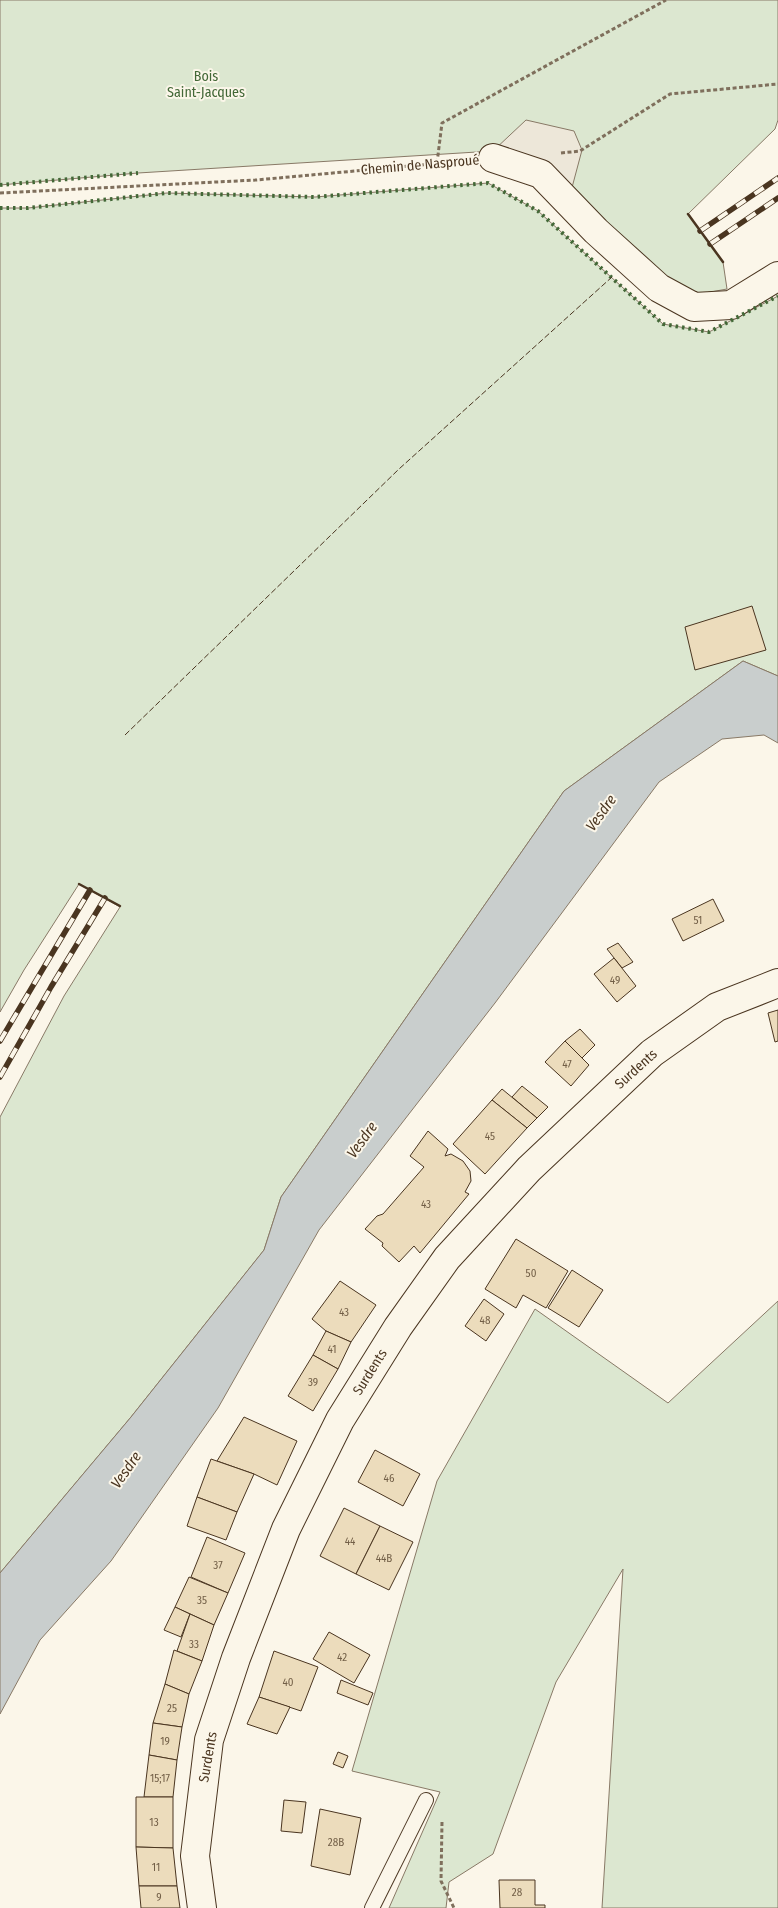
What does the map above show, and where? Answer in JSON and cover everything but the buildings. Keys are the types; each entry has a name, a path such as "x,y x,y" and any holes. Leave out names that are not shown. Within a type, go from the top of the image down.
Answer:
{"main road":[{"name":"Chemin de Nasproué","path":"493,158 541,174 596,230 659,288 694,307 730,305 778,276"},
{"name":"Surdents","path":"202,1908 195,1856 209,1740 230,1676 286,1529 340,1420 398,1327 447,1258 529,1169 652,1053 717,1007 778,982"}],"lane":[{"path":"372,1908 426,1800"}],"path":[{"path":"437,163 442,123 666,0"},
{"path":"561,153 580,151 670,94 778,84"},
{"name":"Chemin de Nasproué","path":"0,193 256,180 493,158"},
{"path":"426,1800 442,1813 441,1881 454,1908"}],"green space":[{"name":"Bois Saint-Jacques","path":"0,0 778,0 778,120 775,129 688,214 723,262 727,289 694,295 666,285 493,151 138,173 0,185"},
{"path":"488,183 538,211 663,324 709,332 778,296 778,676 743,661 564,791 281,1197 264,1250 131,1417 0,1573 0,1117 64,996 120,907 79,884 24,970 0,1012 0,208 28,208 167,193 315,197"},
{"path":"778,1301 778,1908 602,1908 623,1569 556,1682 493,1854 449,1882 446,1908 389,1908 440,1792 352,1771 437,1481 535,1309 668,1403"}],"shaded area":[{"path":"526,120 574,131 582,150 570,195 493,151"}],"water":[{"name":"Vesdre","path":"743,661 778,676 778,743 764,735 722,739 659,782 495,1003 319,1230 218,1408 111,1561 40,1640 0,1714 0,1573 131,1417 264,1250 281,1197 564,791"}],"railway":[{"path":"700,231 778,178"},
{"path":"710,244 778,198"},
{"path":"0,1041 90,890"},
{"path":"0,1077 51,987 105,898"}],"hedge":[{"path":"0,185 138,173"},
{"path":"0,208 28,208 167,193 315,197 488,183 538,211 663,324 709,332 778,296"}],"fence":[{"path":"125,735 399,469 612,277"}],"wall":[{"path":"688,214 723,262"},
{"path":"79,884 120,906"}]}
